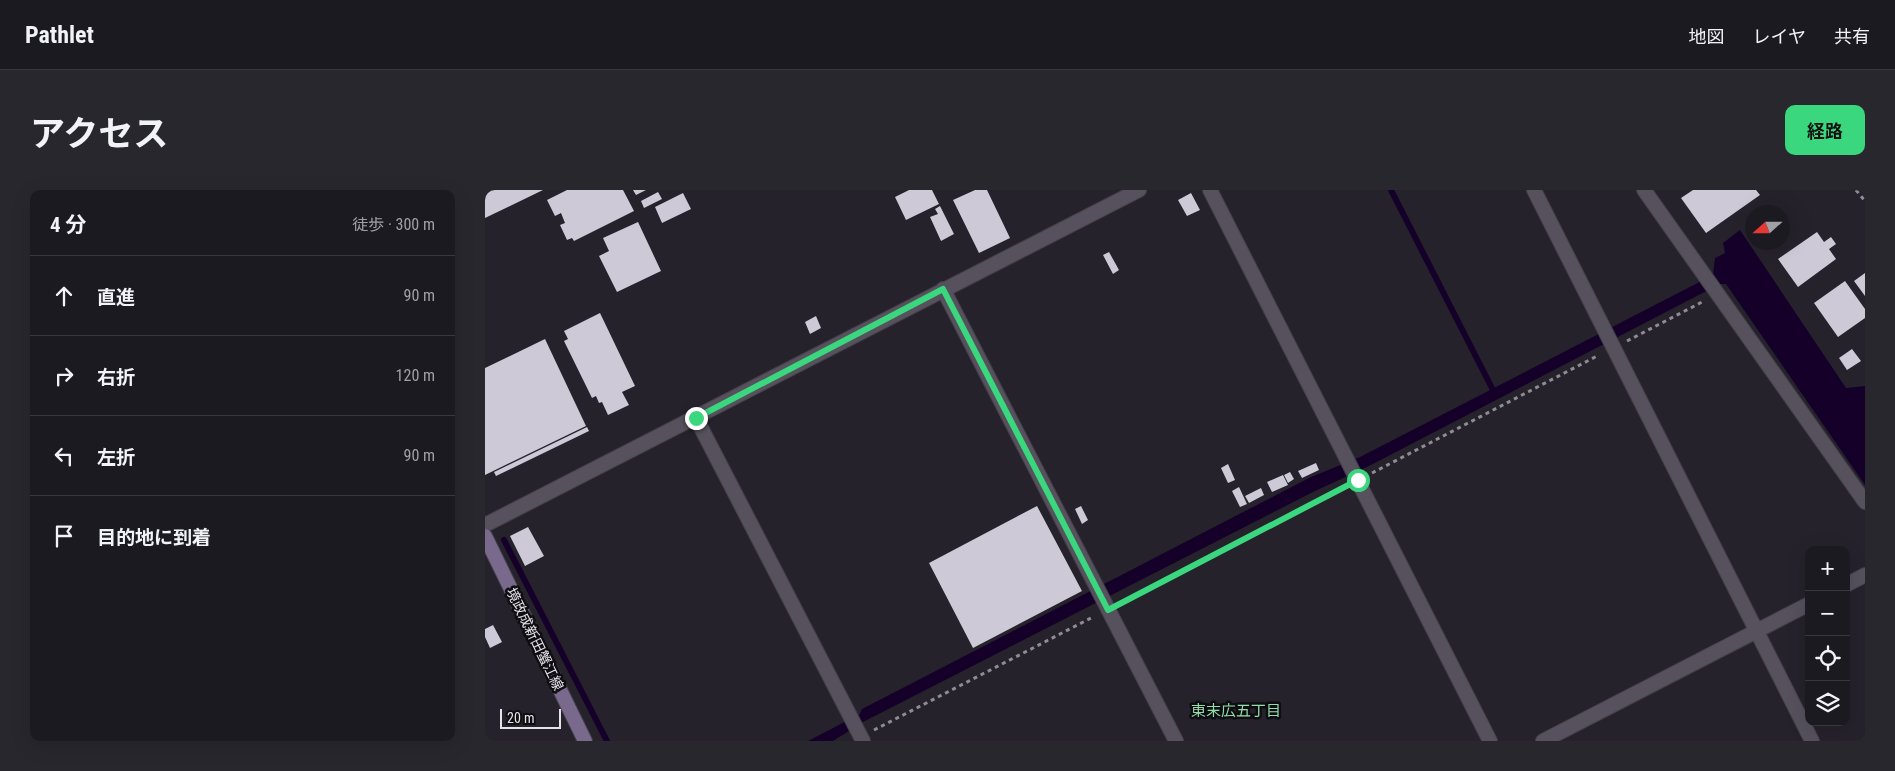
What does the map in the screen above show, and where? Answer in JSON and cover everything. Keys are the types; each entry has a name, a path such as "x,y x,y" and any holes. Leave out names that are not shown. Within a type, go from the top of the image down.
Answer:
{"main road":[{"name":"境政成新田蟹江線","path":"485,537 585,741"}],"street":[{"path":"485,525 1139,190"},
{"path":"1210,190 1490,741"},
{"path":"1534,190 1813,741"},
{"path":"1644,190 1865,502"},
{"path":"943,289 1176,741"},
{"path":"696,418 861,736"},
{"path":"1850,583 1865,576"},
{"path":"1543,741 1805,606"}],"path":[{"path":"1856,190 1865,201"},
{"path":"861,736 1106,606 1716,292"}],"shaded area":[{"path":"1740,230 1745,237 1745,250 1753,250 1846,388 1865,386 1865,485 1726,284 1720,284 1367,467 1313,492 863,722 833,741 808,741 860,714 862,709 1311,477 1360,457 1713,275 1715,258 1725,253 1723,243"}],"building":[{"path":"485,190 543,190 485,218"},
{"path":"567,190 623,190 634,211 574,241 572,238 567,240 560,225 565,223 561,213 555,216 547,200"},
{"path":"633,190 646,190 636,195"},
{"path":"909,190 932,190 939,204 906,220 895,197"},
{"path":"975,190 987,190 1010,238 979,253 953,200"},
{"path":"1693,190 1756,190 1760,195 1706,233 1681,198"},
{"path":"658,192 662,199 644,208 641,201"},
{"path":"683,193 691,209 662,223 655,207"},
{"path":"1191,193 1200,210 1187,216 1178,200"},
{"path":"940,206 954,234 941,241 930,217 938,214 935,209"},
{"path":"638,222 661,271 617,292 599,256 609,251 603,238"},
{"path":"1817,232 1824,242 1831,237 1836,244 1829,249 1836,259 1798,287 1778,259"},
{"path":"1109,252 1119,270 1113,274 1103,255"},
{"path":"1865,273 1865,296 1854,281"},
{"path":"1845,281 1865,309 1865,318 1838,337 1814,303"},
{"path":"600,313 635,386 622,392 629,405 608,415 602,402 599,403 596,396 592,398 564,341 568,339 564,331"},
{"path":"816,316 821,328 810,334 805,322"},
{"path":"545,339 586,426 485,475 485,368"},
{"path":"1852,349 1861,361 1847,370 1839,358"},
{"path":"587,427 589,431 496,476 494,472"},
{"path":"1316,463 1319,470 1302,478 1298,471"},
{"path":"1228,464 1235,480 1228,483 1221,468"},
{"path":"1290,472 1294,479 1288,483 1284,475"},
{"path":"1283,475 1288,485 1272,492 1267,482"},
{"path":"1239,487 1247,504 1240,507 1232,491"},
{"path":"1261,488 1264,495 1249,503 1245,496"},
{"path":"1037,506 1082,591 973,648 929,563"},
{"path":"1081,506 1088,520 1082,524 1075,509"},
{"path":"528,527 544,556 525,566 510,536"},
{"path":"493,625 502,642 490,648 485,637 485,629"}],"waterway":[{"path":"1391,190 1495,394"},
{"path":"504,540 607,741"}],"district":[{"name":"東末広五丁目","path":"1236,711"}],"route":[{"path":"696,418 943,289 1108,610 1358,480"}]}
